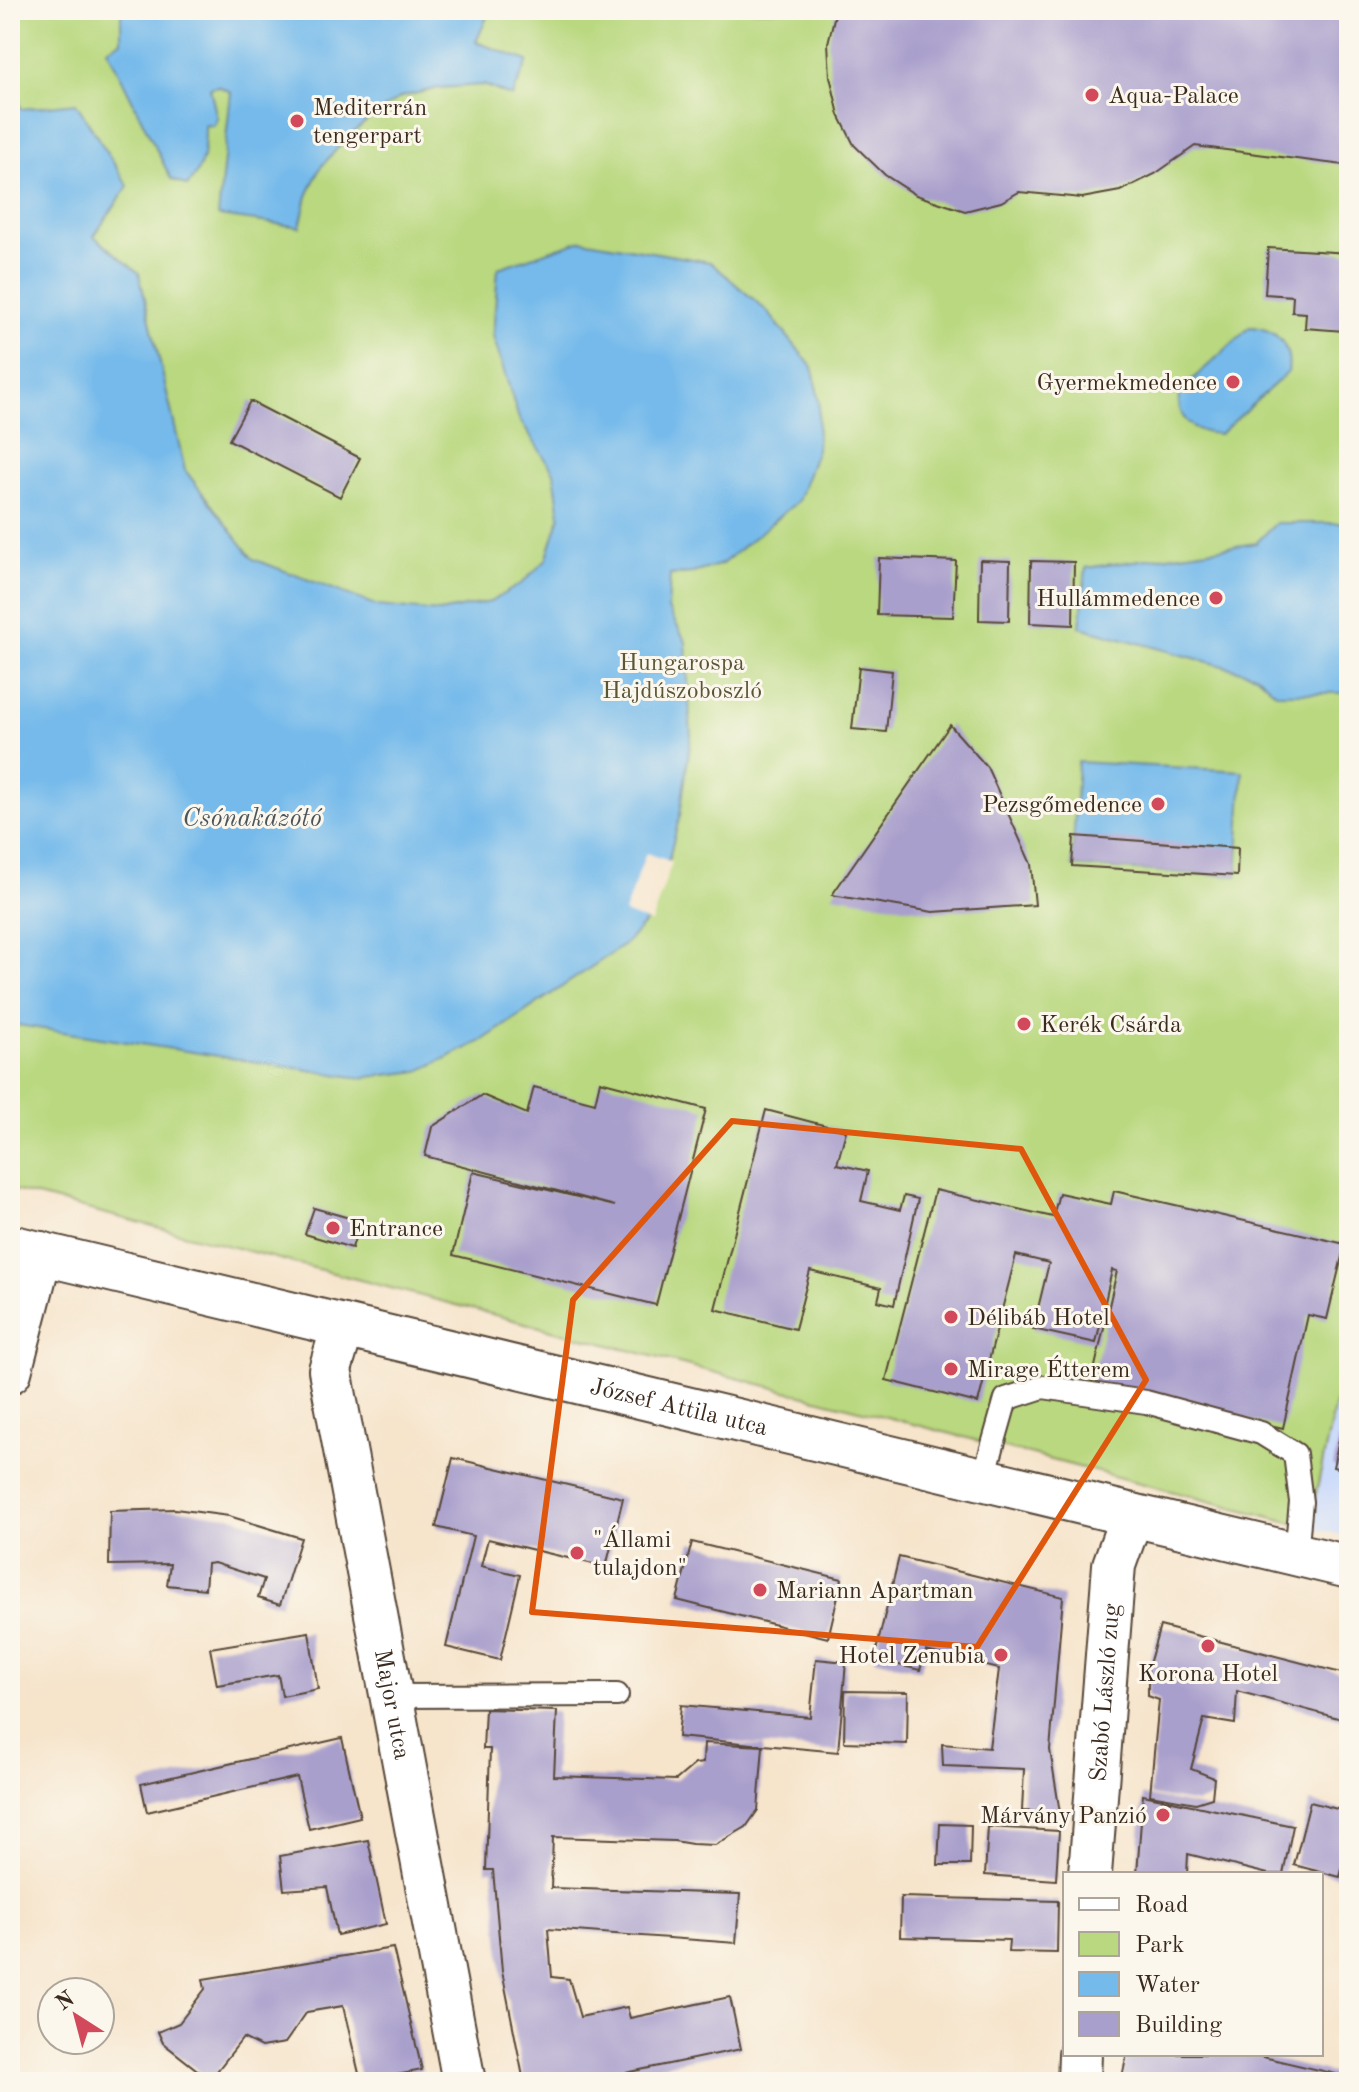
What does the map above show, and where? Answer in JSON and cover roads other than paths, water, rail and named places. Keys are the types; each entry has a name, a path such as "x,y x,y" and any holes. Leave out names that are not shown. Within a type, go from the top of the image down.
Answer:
{"street":[{"name":"József Attila utca","path":"26,1249 1349,1567"},
{"path":"10,1372 26,1249"},
{"name":"Major utca","path":"343,1326 330,1370 464,2082"},
{"name":"Szabó László zug","path":"1090,1872 1114,1565 1132,1515"},
{"path":"1079,2082 1080,2056"}],"lane":[{"path":"983,1480 1006,1399 1043,1387 1146,1402 1261,1433 1295,1454 1301,1502 1296,1554"},
{"path":"392,1696 617,1695"}],"water":[{"name":"Mediterrán tengerpart","path":"121,10 490,10 476,42 528,61 512,97 484,85 439,88 401,97 371,117 320,168 307,196 300,227 218,216 231,92 218,86 210,88 217,118 214,126 205,125 201,165 187,186 171,179 107,49 121,41"},
{"name":"Csónakázótó","path":"10,53 21,109 76,103 128,186 94,236 139,273 185,470 253,559 378,606 439,612 490,602 522,583 546,560 560,516 554,472 519,419 493,336 498,268 582,240 710,262 767,311 813,368 819,402 817,449 798,501 722,564 693,573 670,575 668,609 686,642 691,737 680,815 665,874 648,920 624,945 480,1042 419,1071 360,1078 10,1024"},
{"name":"Gyermekmedence","path":"1250,327 1267,331 1280,340 1289,362 1288,372 1220,434 1195,428 1180,410 1179,392"},
{"name":"Hullámmedence","path":"1276,523 1349,523 1349,693 1276,693 1256,675 1080,627 1086,568 1256,543"},
{"name":"Pezsgőmedence","path":"1078,762 1243,771 1237,876 1072,866"}],"place":[{"name":"Aqua-Palace","path":"1092,95"},
{"name":"Mediterrán tengerpart","path":"297,121"},
{"name":"Gyermekmedence","path":"1233,382"},
{"name":"Hullámmedence","path":"1216,598"},
{"name":"Pezsgőmedence","path":"1158,804"},
{"name":"Kerék Csárda","path":"1024,1024"},
{"name":"Entrance","path":"333,1228"},
{"name":"Délibáb Hotel","path":"951,1317"},
{"name":"Mirage Étterem","path":"951,1369"},
{"name":"\"Állami tulajdon\"","path":"577,1553"},
{"name":"Mariann Apartman","path":"760,1590"},
{"name":"Korona Hotel","path":"1208,1646"},
{"name":"Hotel Zenubia","path":"1001,1655"},
{"name":"Márvány Panzió","path":"1163,1815"}],"park label":[{"name":"Hungarospa Hajdúszoboszló","path":"682,676"}]}
